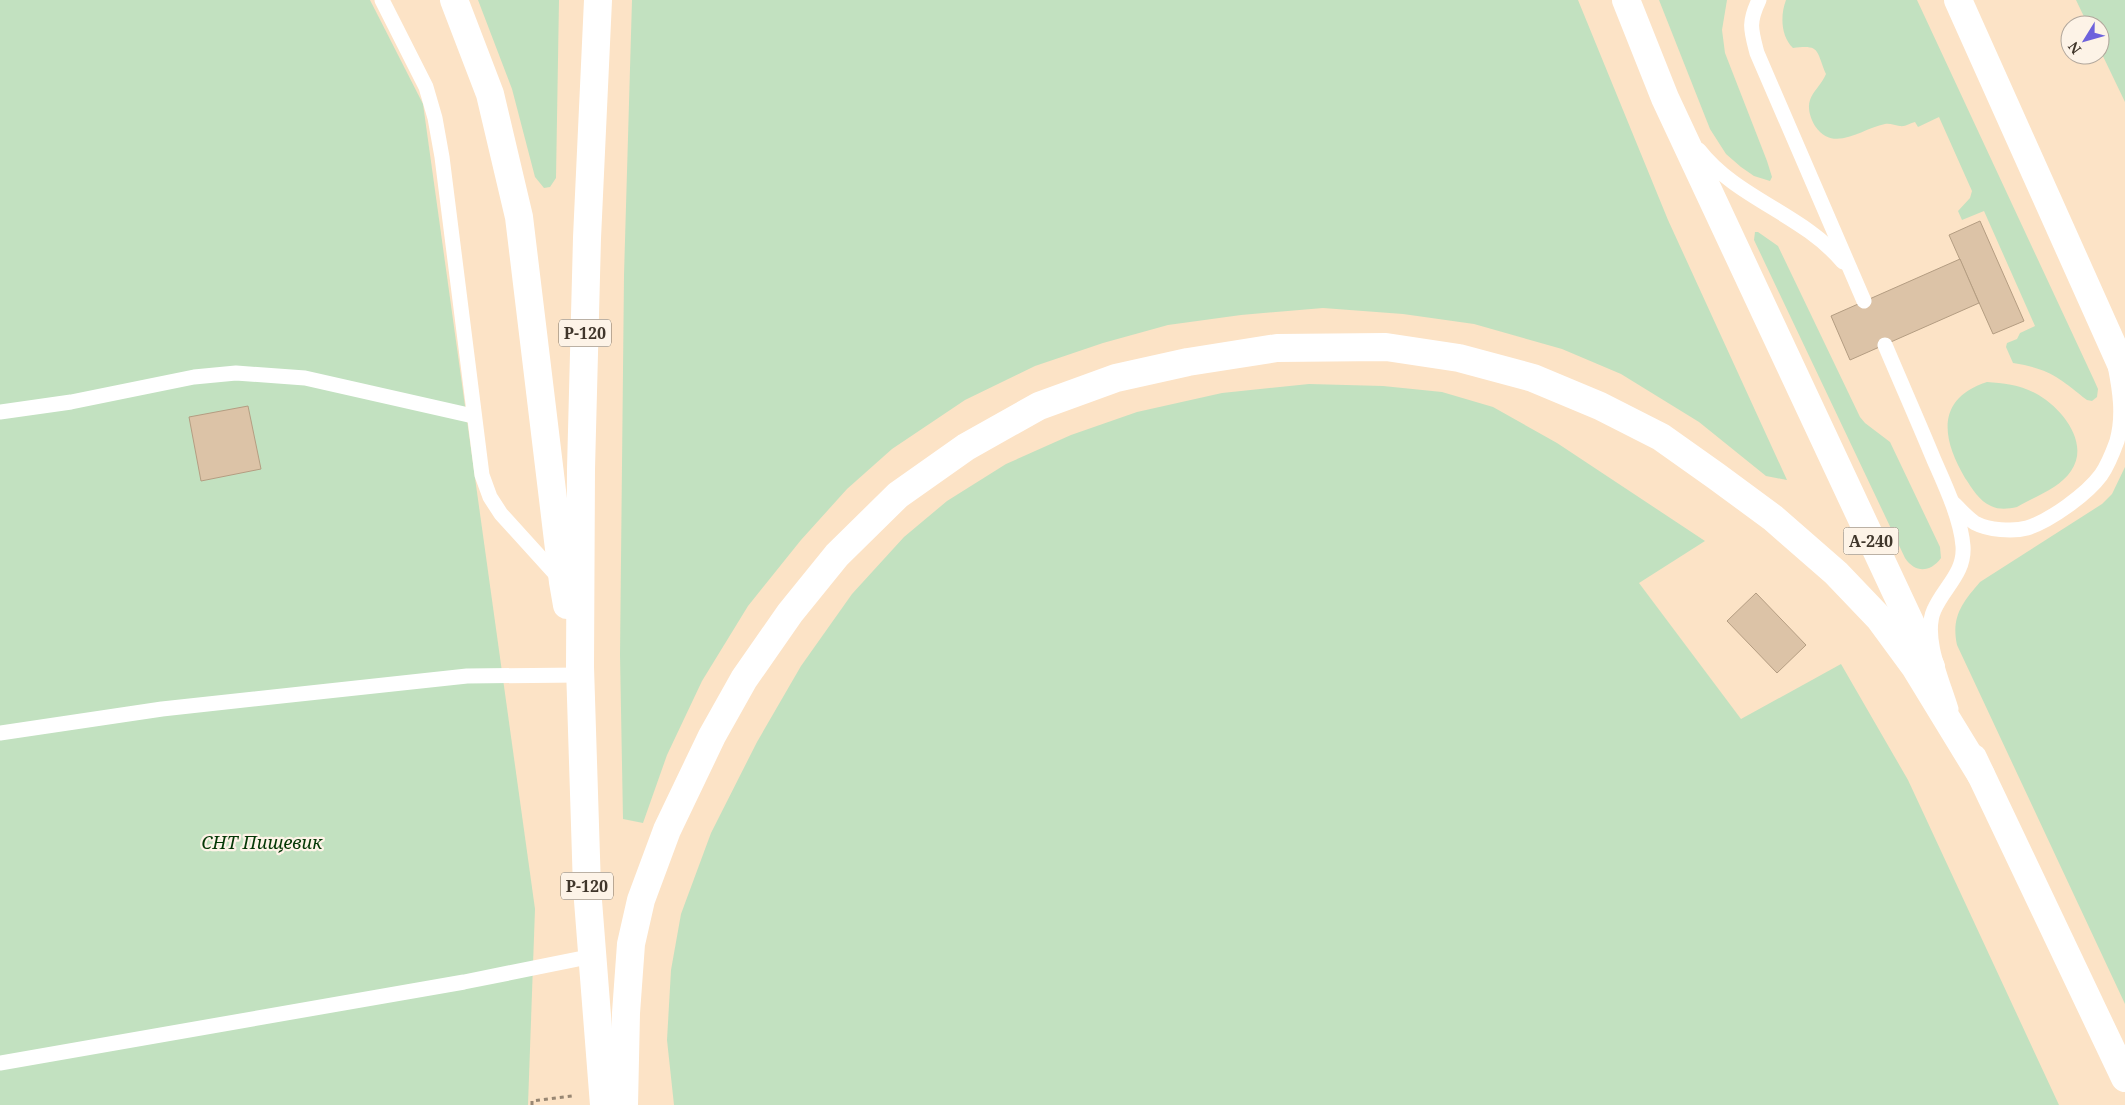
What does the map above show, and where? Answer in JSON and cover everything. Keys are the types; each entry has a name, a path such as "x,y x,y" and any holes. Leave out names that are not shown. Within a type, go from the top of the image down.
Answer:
{"highway":[{"path":"454,0 490,94 519,217 563,582 580,671"},
{"name":"Р-120","path":"598,0 587,238 581,469 580,671 587,888 604,1105"},
{"name":"А-240","path":"1626,0 1665,98 1981,775 2125,1078"},
{"path":"1958,0 2125,373"},
{"path":"624,1105 626,1013 631,944 640,900 667,830 712,736 744,679 790,613 837,555 898,495 966,447 1039,406 1116,378 1188,362 1277,348 1386,347 1459,358 1533,378 1600,406 1660,437 1716,476 1773,518 1836,573 1879,618 1915,666 1981,775"}],"lane":[{"path":"382,0 426,87 435,118 443,166 482,475 490,497 501,514 563,582"},
{"path":"1759,0 1752,16 1751,31 1757,53 1864,301"},
{"path":"1950,0 1971,28"},
{"path":"1665,98 1686,134 1706,159 1723,176 1741,190 1819,238 1853,275"},
{"path":"1951,501 1974,522 1988,527 2027,528 2044,520 2088,490 2101,475 2110,458 2120,428 2120,392 2108,336"},
{"path":"1885,345 1951,501 1963,543 1963,559 1957,576 1934,610 1930,623 1931,640 1952,712"},
{"path":"0,412 71,402 194,378 236,373 305,378 474,416"},
{"path":"0,733 162,709 467,676 580,671"},
{"path":"0,1063 454,983 593,956"}],"green space":[{"name":"СНТ Пищевик","path":"0,0 370,0 423,104 535,909 528,1105 0,1105"},
{"path":"478,0 559,0 556,178 550,187 544,188 535,177 512,89"},
{"path":"632,0 1578,0 1668,220 1787,480 1766,476 1699,422 1621,374 1562,349 1474,324 1403,314 1323,308 1241,315 1168,325 1103,343 1035,366 965,400 892,449 847,489 801,540 748,606 702,681 667,755 643,823 623,819 620,655 624,275"},
{"path":"1659,0 1727,0 1722,30 1725,53 1767,161 1772,177 1770,181 1754,176 1726,154 1710,129"},
{"path":"1786,0 1917,0 2098,389 2097,397 2092,401 2087,400 2061,380 2046,372 2013,363 2006,347 2007,343 2017,339 2020,333 2035,326 1984,211 1962,220 1958,211 1970,198 1972,191 1939,117 1918,127 1915,122 1902,126 1885,124 1839,139 1823,134 1815,126 1810,114 1809,103 1826,74 1819,55 1813,48 1793,48 1786,38 1782,19"},
{"path":"2076,0 2125,0 2125,102 2107,65 2110,65 2110,15 2083,15"},
{"path":"1755,232 1758,232 1778,246 1860,417 1890,442 1940,547 1941,558 1927,569 1918,569 1905,558 1754,240"},
{"path":"1987,382 2017,386 2045,399 2063,416 2070,426 2077,448 2076,460 2066,477 2046,492 2017,507 2007,509 1991,506 1976,494 1957,463 1948,435 1948,422 1951,410 1958,399 1970,389"},
{"path":"1309,384 1383,386 1442,392 1493,407 1557,443 1705,541 1639,583 1741,719 1841,664 1908,780 2059,1105 674,1105 667,1040 671,970 681,914 711,833 757,742 801,666 852,594 904,537 947,501 1006,464 1071,435 1137,412 1222,393"},
{"path":"2125,467 2125,1004 1957,645 1956,626 1963,604 1980,582 2102,504 2112,494"}],"building":[{"path":"1980,221 2024,321 1993,334 1949,235"},
{"path":"1960,259 1979,303 1850,360 1831,316"},
{"path":"248,406 261,469 201,481 189,417"},
{"path":"1756,593 1806,645 1777,673 1727,621"}]}
